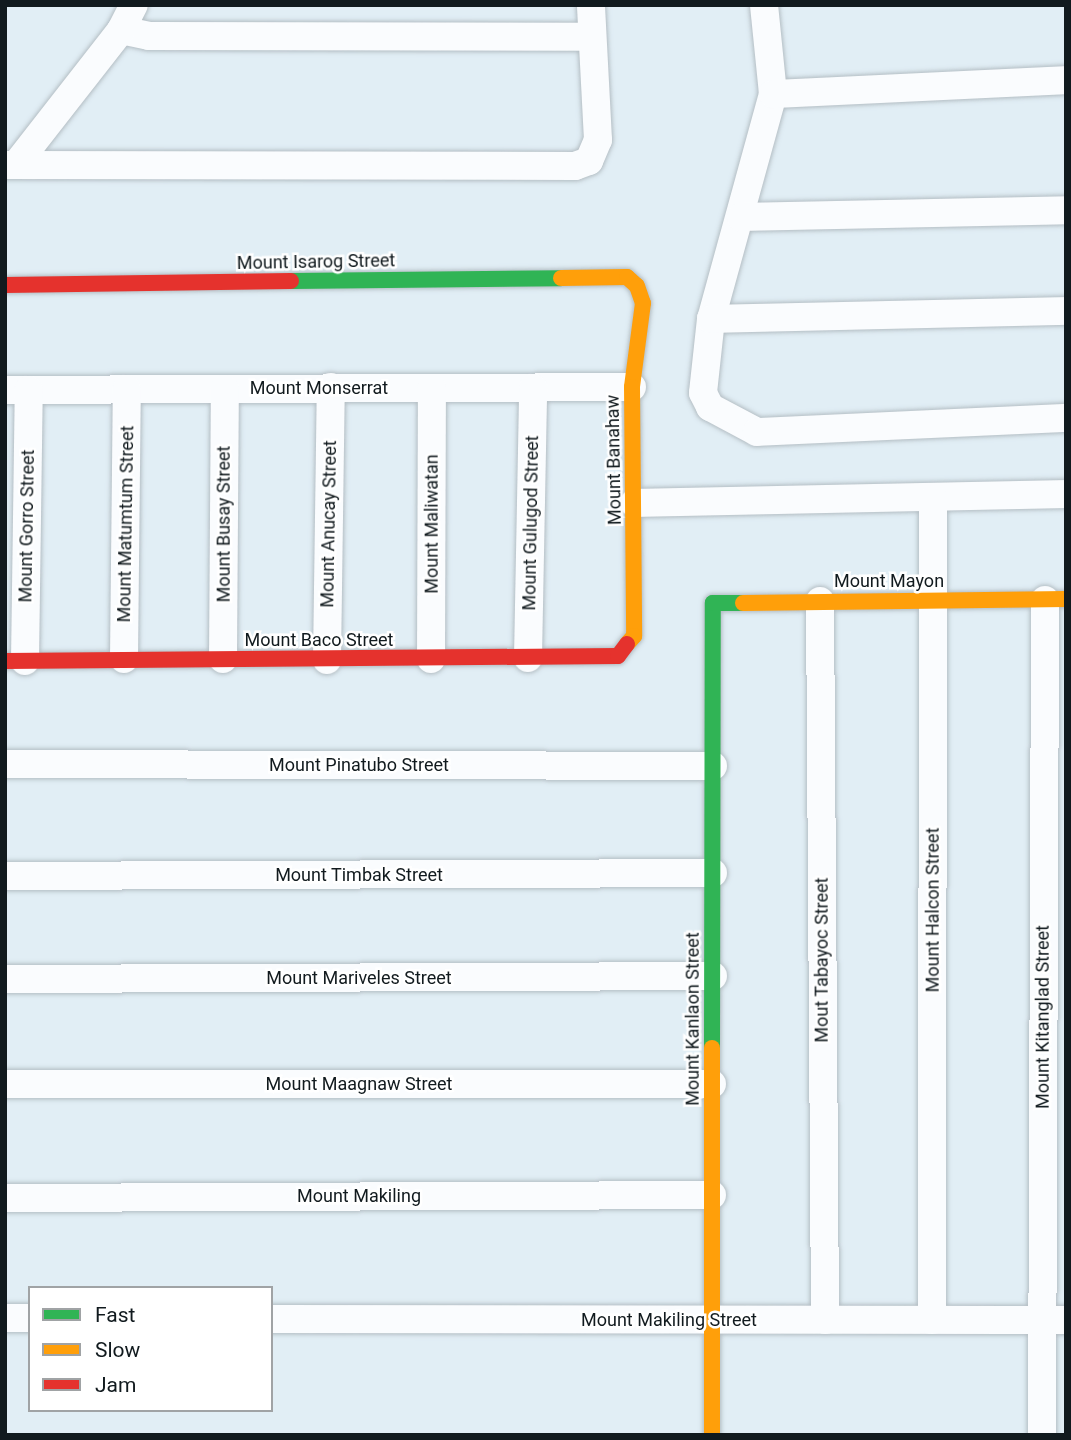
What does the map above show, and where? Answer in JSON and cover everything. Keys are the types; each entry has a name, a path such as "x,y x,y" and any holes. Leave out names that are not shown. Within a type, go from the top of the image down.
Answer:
{"street":[{"path":"12,164 59,167 575,166 589,161 598,140 591,5"},
{"path":"764,5 773,94 711,319 703,393 709,407 757,432 1066,418"},
{"path":"12,164 126,13 149,36 592,37"},
{"path":"773,94 1066,80"},
{"path":"741,217 1066,210"},
{"name":"Mount Isarog Street","path":"5,285 626,276"},
{"name":"Mount Banahaw","path":"626,276 637,286 643,303 632,387 634,636 629,648"},
{"path":"711,319 1066,311"},
{"name":"Mount Anucay Street","path":"327,660 331,387"},
{"name":"Mount Monserrat","path":"17,390 632,387"},
{"name":"Mount Maliwatan","path":"431,659 432,388"},
{"name":"Mount Gulugod Street","path":"528,657 534,388"},
{"name":"Mount Busay Street","path":"223,659 225,389"},
{"name":"Mount Gorro Street","path":"15,661 17,390"},
{"name":"Mount Matumtum Street","path":"124,659 127,390"},
{"path":"634,503 933,499 1066,494"},
{"name":"Mount Halcon Street","path":"932,1320 933,499"},
{"name":"Mount Mayon","path":"713,603 1055,600"},
{"name":"Mount Kitanglad Street","path":"1042,1435 1054,1320 1055,600"},
{"name":"Mout Tabayoc Street","path":"820,601 825,1320"},
{"name":"Mount Kanlaon Street","path":"712,1435 713,603"},
{"name":"Mount Baco Street","path":"15,661 618,656 629,648"},
{"name":"Mount Pinatubo Street","path":"5,764 713,766"},
{"name":"Mount Timbak Street","path":"5,876 713,873"},
{"name":"Mount Mariveles Street","path":"5,979 713,976"},
{"name":"Mount Maagnaw Street","path":"5,1084 712,1084"},
{"name":"Mount Makiling","path":"5,1198 712,1195"},
{"path":"5,1318 28,1318"},
{"name":"Mount Makiling Street","path":"273,1319 1054,1320"}],"traffic: fast":[{"path":"291,281 561,278"},
{"path":"712,1048 713,603 743,603"}],"traffic: slow":[{"path":"561,278 627,277 637,286 643,303 632,387 634,636 627,644"},
{"path":"743,603 1066,599"},
{"path":"712,1048 712,1435"}],"traffic: jam":[{"path":"5,285 291,281"},
{"path":"5,661 618,656 627,644"}]}
